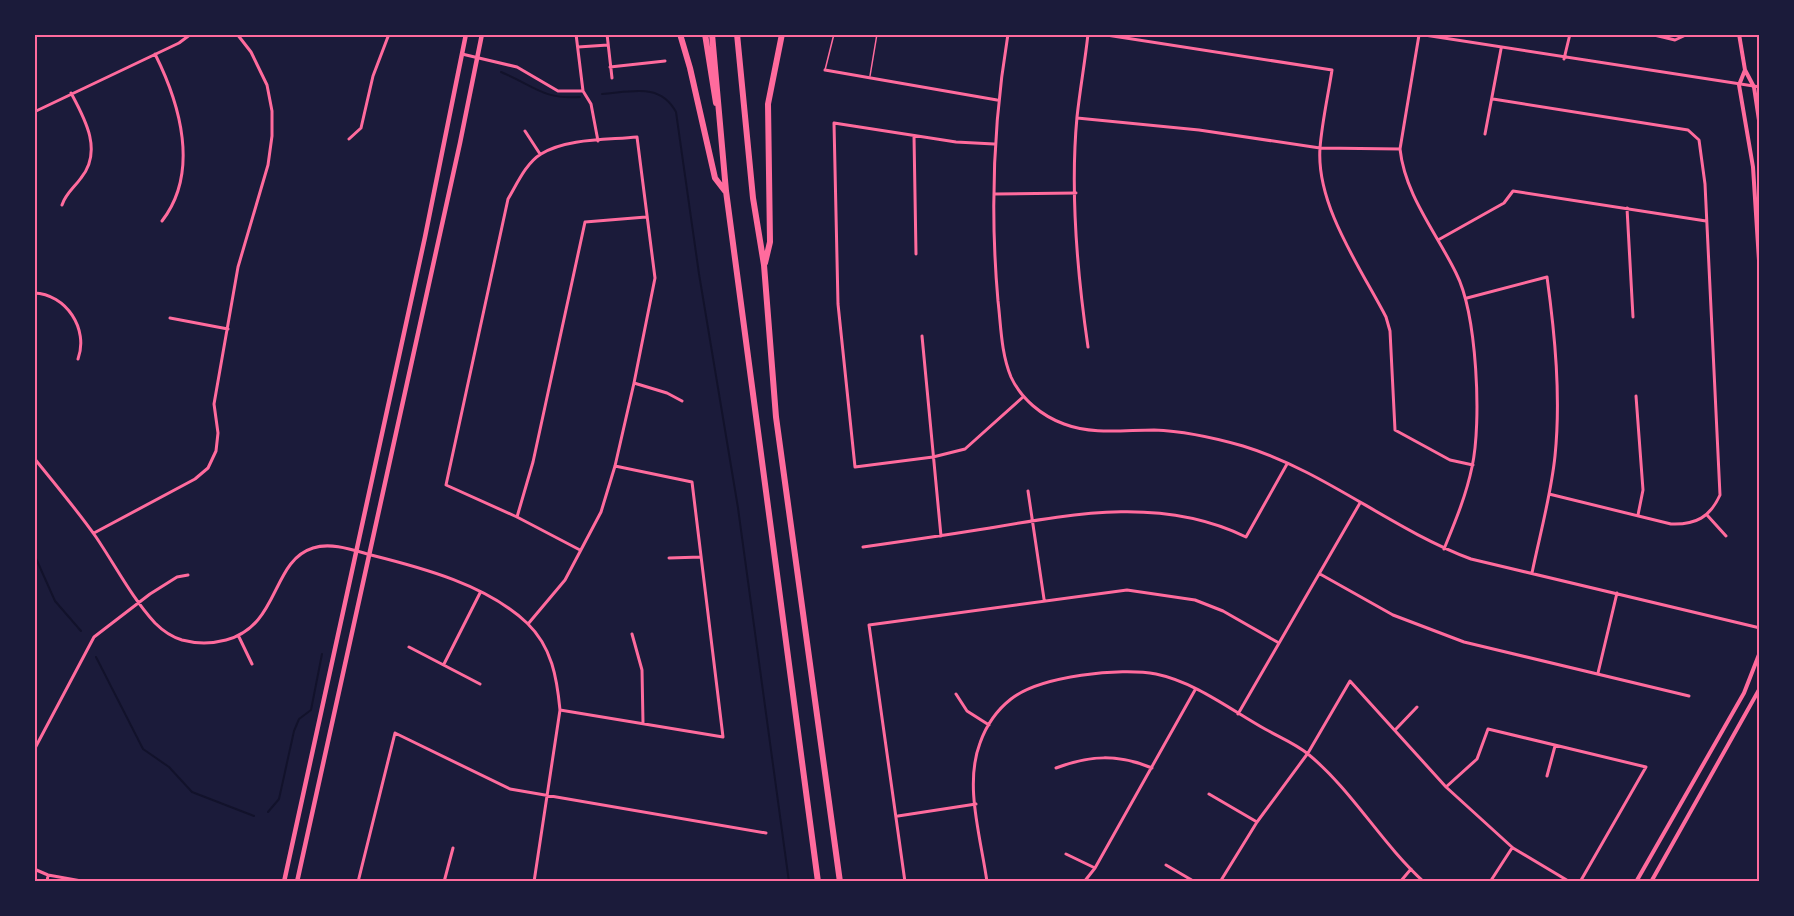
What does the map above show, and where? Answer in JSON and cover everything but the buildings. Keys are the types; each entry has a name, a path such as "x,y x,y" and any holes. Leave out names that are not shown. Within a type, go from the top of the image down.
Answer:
{"highway":[{"path":"680,34 715,178 726,191"},
{"path":"705,34 712,89 720,115"},
{"path":"712,34 726,191 818,882"},
{"path":"737,34 753,198 764,264 776,417 840,882"},
{"path":"764,264 770,242 768,104 782,34"}],"main road":[{"path":"284,882 466,34"},
{"path":"297,882 482,34"}],"street":[{"path":"34,112 155,54 191,34"},
{"path":"94,534 195,479 208,468 216,452 218,433 214,404 238,267 268,165 272,136 272,111 267,85 251,52 237,34"},
{"path":"349,139 362,128 373,76 389,34"},
{"path":"576,34 583,91 591,104 598,141"},
{"path":"607,34 612,78"},
{"path":"1008,34 997,100 994,144 996,270 1002,338 1006,362 1023,397 1043,414 1063,424 1084,430 1181,433 1244,447 1287,464 1444,549 1471,559 1760,628"},
{"path":"1088,34 1077,118 1076,193 1080,292 1088,347"},
{"path":"1100,34 1332,70 1320,148 1322,175 1330,208 1386,317 1390,331 1395,430 1450,460 1473,465"},
{"path":"1444,549 1464,500 1473,465 1477,426 1472,322 1467,298 1409,187 1400,149 1418,34 1564,59 1757,87"},
{"path":"1564,59 1570,34"},
{"path":"1650,34 1676,40 1688,34"},
{"path":"1739,34 1745,70 1757,87 1760,127"},
{"path":"578,47 608,45"},
{"path":"1485,134 1501,49"},
{"path":"155,54 178,110 183,144 183,161 176,196 162,221"},
{"path":"462,54 517,67 558,91 583,91"},
{"path":"610,67 664,61"},
{"path":"825,70 997,100"},
{"path":"1745,70 1739,85 1753,167 1760,276"},
{"path":"62,205 66,194 82,177 92,150 89,132 71,93"},
{"path":"1493,99 1688,130 1699,140 1707,221 1720,495 1707,515 1687,524 1638,516 1549,494"},
{"path":"1077,118 1199,130 1320,148 1400,149"},
{"path":"994,144 914,136 834,123 838,304 855,467 933,457 965,449 1023,397"},
{"path":"525,131 540,154"},
{"path":"914,136 916,254"},
{"path":"528,624 565,580 601,512 615,466 634,382 655,278 637,137 566,145 540,154 524,171 508,199 446,485 517,517 580,550"},
{"path":"1438,240 1504,203 1513,191 1707,221"},
{"path":"994,194 1076,193"},
{"path":"1627,208 1633,317"},
{"path":"517,517 533,462 585,222 646,217"},
{"path":"1467,298 1547,277 1553,323 1557,413 1549,494 1532,573"},
{"path":"34,293 50,295 68,308 81,341 78,359"},
{"path":"170,318 228,329"},
{"path":"922,336 941,536"},
{"path":"634,382 682,400"},
{"path":"1636,396 1643,490 1638,516"},
{"path":"34,458 94,534 155,623 179,639 209,644 239,637 259,621 293,561 303,552 323,546 370,554 443,574 510,610 528,624 550,655 558,682 560,710 534,882"},
{"path":"862,546 1121,510 1156,511 1224,526 1246,537 1287,464"},
{"path":"560,710 723,737 692,482 615,466"},
{"path":"1028,491 1044,600"},
{"path":"1238,714 1360,503"},
{"path":"1707,515 1726,536"},
{"path":"669,558 701,556"},
{"path":"1320,574 1393,615 1424,629 1464,642 1689,696"},
{"path":"34,750 88,644 100,631 140,602 177,577 188,575"},
{"path":"905,882 869,625 1127,590 1195,600 1223,611 1279,643"},
{"path":"444,664 480,593"},
{"path":"1598,673 1617,594"},
{"path":"632,634 642,670 643,723"},
{"path":"239,637 252,664"},
{"path":"409,647 480,684"},
{"path":"1636,882 1744,693 1760,652"},
{"path":"987,882 976,804 974,763 980,742 989,725 1013,698 1031,688 1064,680 1136,672 1157,674 1196,690 1308,753 1410,870 1424,882"},
{"path":"1220,882 1257,822 1308,753 1350,681 1396,729 1446,787 1512,848 1570,882"},
{"path":"1651,882 1760,688"},
{"path":"1084,882 1095,868 1196,690"},
{"path":"957,694 967,711 989,725"},
{"path":"1396,729 1417,706"},
{"path":"1446,787 1477,759 1488,729 1646,766 1580,882"},
{"path":"358,882 395,733 510,789 548,798 766,833"},
{"path":"1547,776 1555,746"},
{"path":"1056,768 1073,762 1112,757 1128,758 1152,768"},
{"path":"1209,794 1257,822"},
{"path":"897,817 976,804"},
{"path":"444,882 453,848"},
{"path":"1490,882 1512,848"},
{"path":"1066,854 1095,868"},
{"path":"1166,865 1195,882"},
{"path":"34,869 48,875 87,882"},
{"path":"1400,882 1410,870"},
{"path":"46,882 48,875"}],"lane":[{"path":"825,70 834,34"},
{"path":"870,77 877,34"}],"waterway":[{"path":"501,72 547,94 580,97"},
{"path":"602,94 634,91 653,93 662,96 676,112 699,274 738,508 789,882"},
{"path":"34,554 55,601 81,631"},
{"path":"268,812 279,799 294,731 299,719 311,710 322,654"},
{"path":"96,657 143,749 169,767 192,792 254,816"}]}
